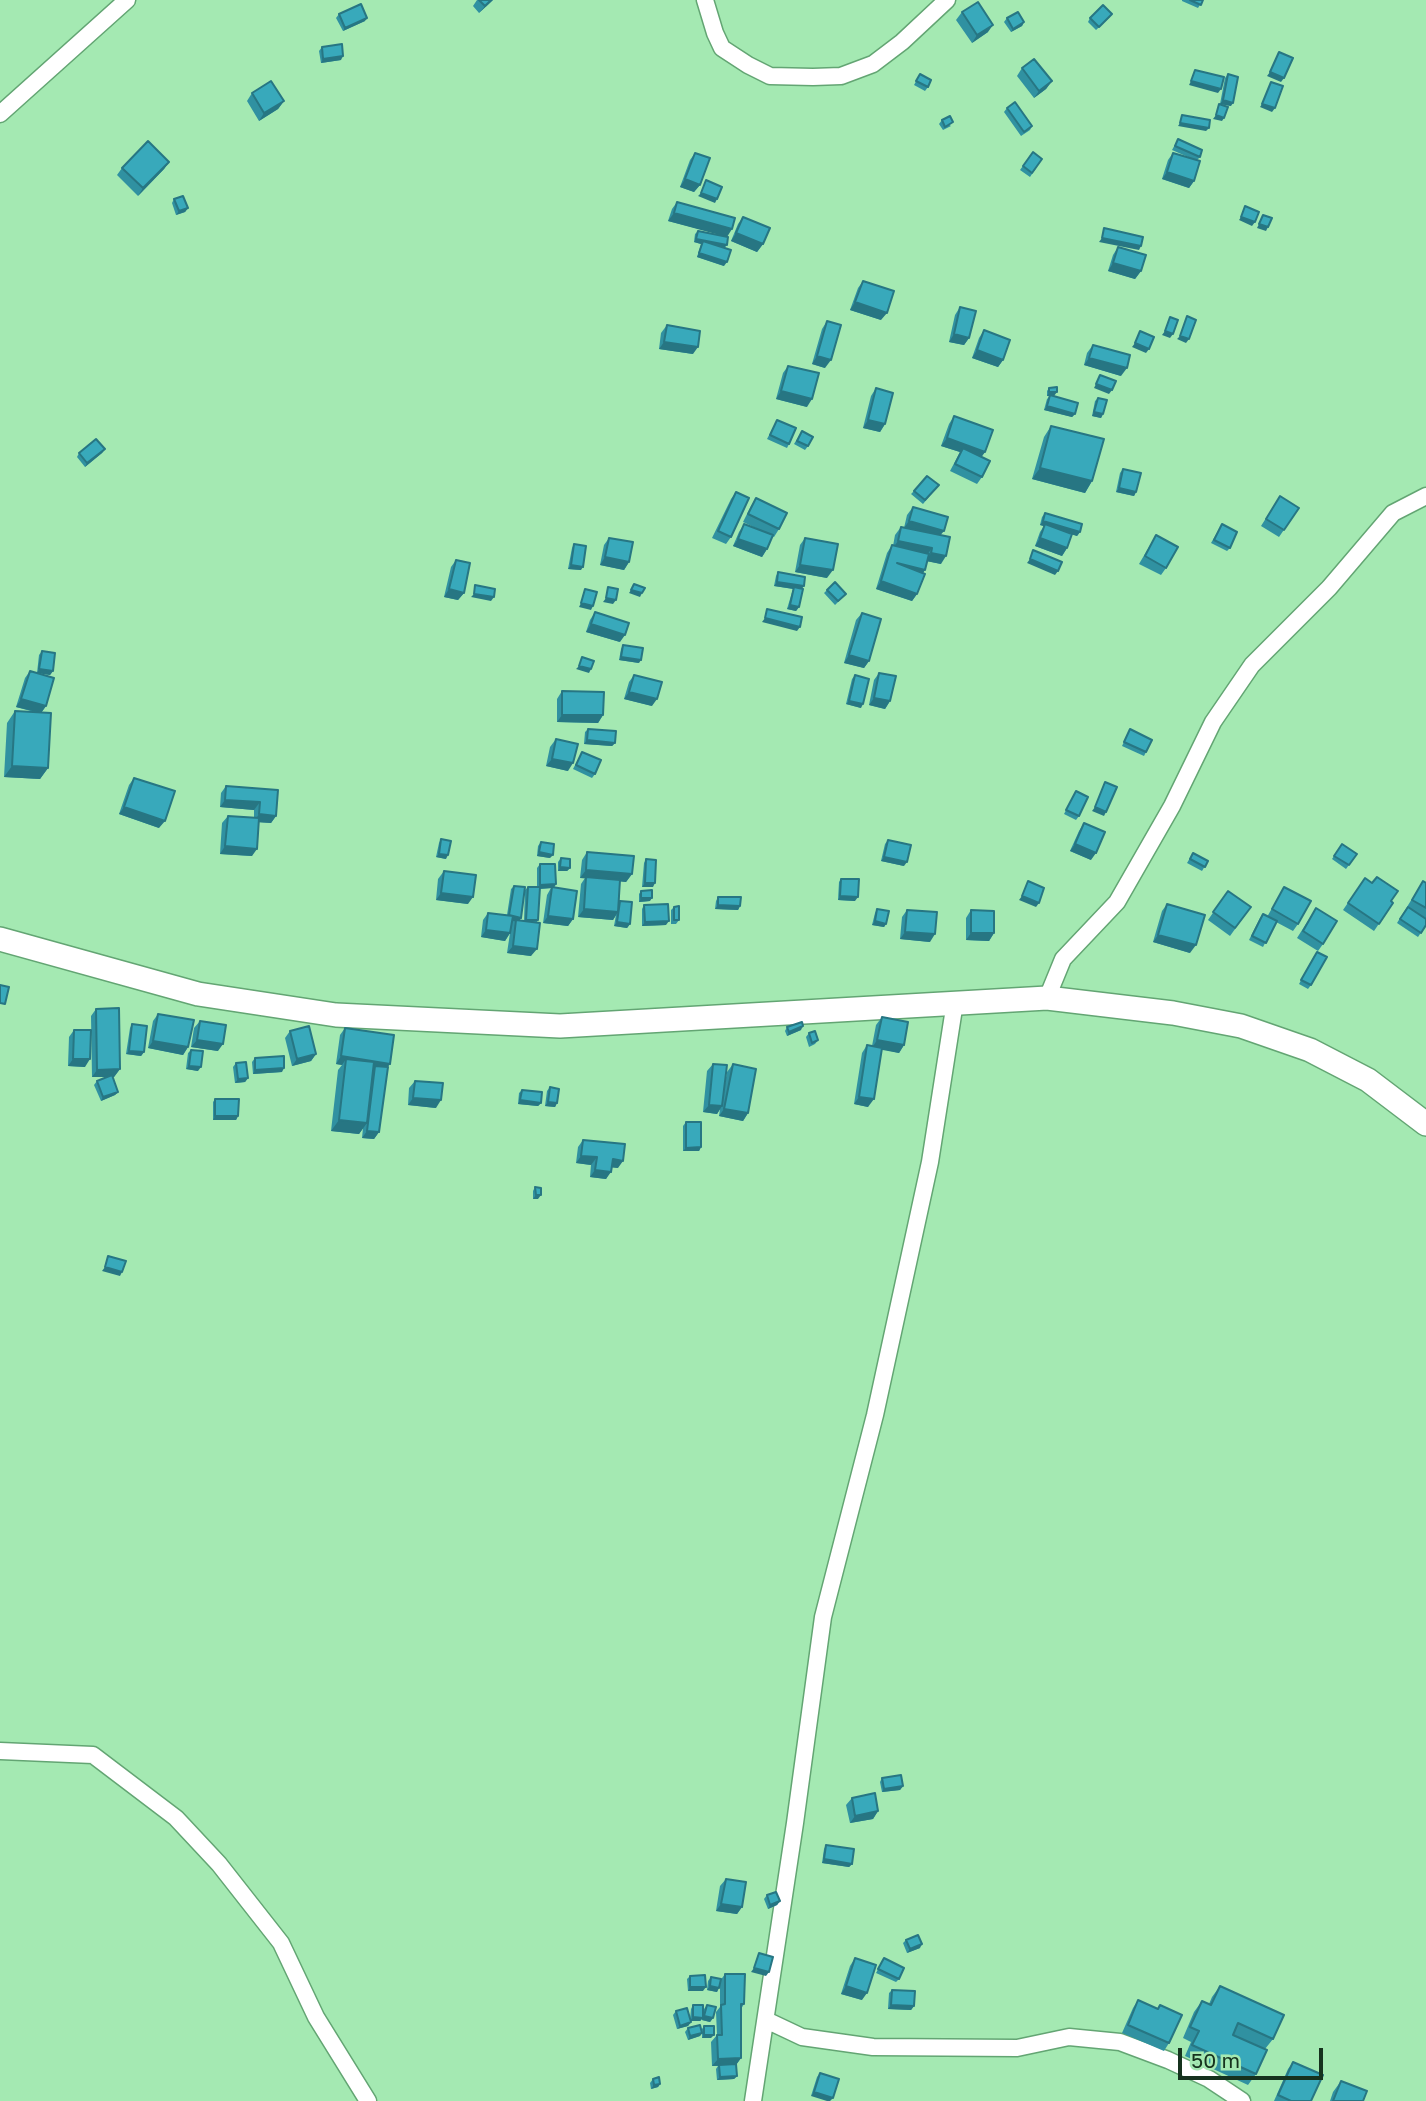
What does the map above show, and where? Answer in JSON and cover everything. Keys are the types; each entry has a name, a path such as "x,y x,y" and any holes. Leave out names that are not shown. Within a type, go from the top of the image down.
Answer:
{"main road":[{"path":"0,939 198,994 336,1015 560,1026 1047,998 1173,1013 1241,1027 1310,1049 1367,1080 1426,1124"}],"street":[{"path":"0,114 127,0"},
{"path":"705,0 722,48 771,76 813,77 841,76 873,64 902,42 947,0"},
{"path":"1047,998 1063,959 1117,902 1172,806 1213,722 1252,665 1329,588 1393,513 1426,496"},
{"path":"754,2101 823,1617 875,1415 930,1162 955,1002"},
{"path":"0,1751 93,1755 176,1818 219,1864 281,1943 316,2017 368,2101"},
{"path":"766,2020 802,2036 873,2047 1017,2048 1069,2037 1120,2042 1209,2079 1242,2101"}],"building":[{"path":"479,0 491,0 485,6"},
{"path":"1190,0 1203,0 1201,5"},
{"path":"978,2 993,25 977,35 962,12"},
{"path":"361,4 367,18 345,28 339,14"},
{"path":"1103,5 1112,14 1099,27 1090,18"},
{"path":"1018,12 1024,22 1013,29 1007,18"},
{"path":"342,44 343,56 323,59 322,47"},
{"path":"1279,52 1293,58 1284,78 1270,72"},
{"path":"1034,59 1052,81 1039,91 1022,68"},
{"path":"1195,70 1224,77 1221,89 1191,81"},
{"path":"920,74 931,80 928,87 916,81"},
{"path":"1228,74 1238,77 1233,103 1223,100"},
{"path":"271,81 284,101 264,113 252,93"},
{"path":"1271,82 1283,86 1275,108 1262,104"},
{"path":"1015,102 1032,126 1024,132 1007,108"},
{"path":"1219,104 1228,107 1224,118 1216,115"},
{"path":"1182,115 1210,120 1209,128 1180,123"},
{"path":"950,116 953,122 945,127 942,120"},
{"path":"1178,139 1202,150 1200,157 1175,146"},
{"path":"148,141 169,162 143,188 122,168"},
{"path":"1033,152 1042,159 1032,173 1023,166"},
{"path":"695,153 710,158 700,185 685,179"},
{"path":"1173,153 1200,161 1194,181 1167,172"},
{"path":"706,180 722,187 717,199 701,193"},
{"path":"183,196 188,208 179,211 174,199"},
{"path":"677,202 735,218 732,229 674,213"},
{"path":"1245,206 1259,212 1255,222 1241,217"},
{"path":"1263,215 1272,218 1268,227 1259,224"},
{"path":"743,217 770,228 763,244 736,233"},
{"path":"1104,228 1143,237 1141,246 1102,238"},
{"path":"698,231 728,237 727,245 696,239"},
{"path":"703,241 731,250 727,262 699,253"},
{"path":"1118,247 1146,255 1141,271 1113,263"},
{"path":"863,281 894,291 887,313 855,302"},
{"path":"960,307 976,311 969,338 954,334"},
{"path":"1187,316 1196,320 1189,339 1180,336"},
{"path":"1170,317 1178,320 1173,334 1165,331"},
{"path":"827,321 841,325 831,360 817,356"},
{"path":"667,325 700,331 698,347 664,342"},
{"path":"984,330 1010,340 1003,360 977,350"},
{"path":"1140,331 1154,337 1149,349 1135,343"},
{"path":"1093,345 1130,355 1127,368 1089,358"},
{"path":"788,366 819,373 812,399 781,391"},
{"path":"1100,375 1116,381 1112,390 1096,384"},
{"path":"1057,387 1057,392 1049,392 1049,388"},
{"path":"876,388 893,393 885,424 868,420"},
{"path":"1050,395 1078,403 1075,414 1047,406"},
{"path":"1098,398 1107,400 1103,414 1094,412"},
{"path":"954,416 993,430 985,452 947,438"},
{"path":"777,420 796,428 789,444 770,435"},
{"path":"1051,426 1104,439 1092,481 1040,468"},
{"path":"802,431 813,437 808,446 797,441"},
{"path":"96,439 105,449 87,463 79,453"},
{"path":"963,448 990,461 982,477 955,464"},
{"path":"1123,469 1141,473 1136,492 1119,488"},
{"path":"927,476 939,485 925,500 914,491"},
{"path":"736,492 749,498 731,537 718,531"},
{"path":"1280,496 1299,508 1284,530 1266,519"},
{"path":"756,498 787,513 779,529 748,514"},
{"path":"913,507 948,517 944,531 909,521"},
{"path":"1045,513 1082,524 1080,532 1043,521"},
{"path":"744,524 773,535 767,549 738,539"},
{"path":"1045,524 1072,534 1067,548 1040,538"},
{"path":"1222,524 1237,532 1230,548 1214,540"},
{"path":"901,527 950,537 946,556 931,553 932,548 898,541"},
{"path":"1156,535 1178,547 1166,568 1145,556"},
{"path":"609,538 633,542 629,562 605,557"},
{"path":"805,538 838,544 833,570 800,565"},
{"path":"574,544 586,546 583,567 571,565"},
{"path":"892,545 929,554 925,570 897,563 925,574 917,594 881,581"},
{"path":"1033,550 1062,562 1058,571 1030,559"},
{"path":"456,560 470,563 464,593 449,589"},
{"path":"778,572 805,577 804,586 777,582"},
{"path":"835,582 846,594 838,601 827,590"},
{"path":"634,584 645,588 642,593 631,590"},
{"path":"475,585 495,589 494,597 474,594"},
{"path":"608,587 618,589 616,600 606,598"},
{"path":"794,587 803,589 799,607 790,605"},
{"path":"585,589 597,592 593,606 581,603"},
{"path":"767,609 802,617 800,627 765,618"},
{"path":"595,612 629,623 625,635 591,624"},
{"path":"862,613 881,619 869,661 849,655"},
{"path":"623,645 643,648 641,660 621,657"},
{"path":"42,651 55,653 53,671 39,669"},
{"path":"582,657 594,661 591,669 579,666"},
{"path":"30,671 54,678 46,706 21,699"},
{"path":"879,673 896,676 890,701 874,698"},
{"path":"634,675 662,682 657,699 629,692"},
{"path":"855,675 869,679 863,704 849,701"},
{"path":"562,691 604,692 603,715 562,715"},
{"path":"15,711 51,713 48,768 12,766"},
{"path":"588,729 616,731 615,743 587,740"},
{"path":"1130,729 1152,740 1146,752 1124,742"},
{"path":"556,739 578,744 573,763 552,759"},
{"path":"582,752 601,760 595,774 576,765"},
{"path":"134,778 175,791 165,821 124,807"},
{"path":"1105,782 1117,787 1106,812 1095,807"},
{"path":"226,786 278,790 276,816 259,814 260,802 225,800"},
{"path":"1076,791 1088,797 1079,816 1066,810"},
{"path":"228,816 259,818 257,849 225,846"},
{"path":"1084,823 1105,832 1096,853 1075,844"},
{"path":"441,839 451,841 448,855 439,854"},
{"path":"888,840 911,845 907,862 884,857"},
{"path":"541,842 554,844 553,855 539,852"},
{"path":"1342,844 1357,854 1349,865 1334,856"},
{"path":"587,852 634,856 632,874 586,870"},
{"path":"1193,853 1208,861 1205,867 1190,859"},
{"path":"561,858 570,859 570,868 560,867"},
{"path":"646,859 656,860 655,883 645,883"},
{"path":"540,864 555,864 556,884 540,885"},
{"path":"444,871 476,875 473,897 441,893"},
{"path":"586,877 620,880 618,912 584,909"},
{"path":"1377,877 1398,891 1379,924 1348,903 1365,878 1372,883"},
{"path":"841,879 859,879 858,897 840,896"},
{"path":"1028,881 1044,888 1039,903 1022,896"},
{"path":"1423,881 1426,883 1426,908 1412,900"},
{"path":"514,886 525,887 521,918 509,915"},
{"path":"528,887 540,887 538,920 526,920"},
{"path":"552,887 577,891 573,919 548,916"},
{"path":"1284,887 1311,901 1298,924 1272,909"},
{"path":"652,890 652,898 641,898 641,891"},
{"path":"1228,891 1251,907 1235,928 1213,912"},
{"path":"718,897 741,897 740,906 718,905"},
{"path":"620,901 632,902 630,924 617,922"},
{"path":"668,904 669,921 645,922 644,905"},
{"path":"1167,904 1205,915 1196,945 1158,935"},
{"path":"679,906 679,920 674,920 674,907"},
{"path":"1408,907 1426,919 1421,933 1400,919"},
{"path":"1316,908 1337,921 1323,944 1303,931"},
{"path":"877,909 889,911 886,924 875,921"},
{"path":"907,910 937,912 935,934 905,932"},
{"path":"971,910 994,911 994,933 971,933"},
{"path":"488,913 513,916 510,933 486,930"},
{"path":"1263,914 1277,921 1266,943 1252,936"},
{"path":"516,920 540,923 537,949 513,946"},
{"path":"1317,952 1327,957 1311,985 1301,980"},
{"path":"0,985 9,987 5,1004 0,1003"},
{"path":"119,1008 120,1069 97,1070 96,1009"},
{"path":"158,1014 194,1020 188,1047 153,1041"},
{"path":"882,1017 908,1022 904,1045 877,1040"},
{"path":"200,1021 226,1025 223,1044 197,1040"},
{"path":"802,1022 803,1026 789,1032 787,1027"},
{"path":"132,1024 147,1026 144,1052 129,1051"},
{"path":"309,1026 316,1054 297,1059 290,1031"},
{"path":"345,1028 394,1035 390,1064 341,1056"},
{"path":"74,1030 91,1030 90,1059 73,1059"},
{"path":"815,1031 818,1040 812,1043 809,1033"},
{"path":"867,1045 882,1048 874,1099 859,1097"},
{"path":"191,1050 203,1051 201,1067 189,1066"},
{"path":"284,1056 284,1068 255,1070 255,1058"},
{"path":"346,1059 374,1062 367,1123 339,1120"},
{"path":"246,1062 248,1078 238,1079 236,1063"},
{"path":"713,1064 727,1065 722,1106 709,1105"},
{"path":"733,1064 756,1069 748,1113 724,1109"},
{"path":"375,1066 388,1067 379,1132 367,1131"},
{"path":"112,1075 118,1092 103,1097 97,1081"},
{"path":"415,1081 443,1083 441,1100 413,1098"},
{"path":"550,1087 559,1089 557,1103 548,1102"},
{"path":"522,1090 542,1092 541,1103 520,1100"},
{"path":"215,1099 239,1099 238,1116 215,1116"},
{"path":"686,1122 701,1122 701,1147 686,1148"},
{"path":"583,1140 625,1144 623,1161 613,1159 611,1172 595,1170 597,1157 581,1156"},
{"path":"535,1187 541,1188 541,1195 536,1195"},
{"path":"108,1256 126,1261 122,1272 105,1267"},
{"path":"901,1775 903,1786 884,1789 882,1778"},
{"path":"875,1793 878,1811 855,1816 852,1798"},
{"path":"826,1845 854,1849 852,1864 824,1859"},
{"path":"726,1879 746,1882 742,1907 721,1904"},
{"path":"776,1892 780,1901 770,1905 767,1895"},
{"path":"918,1935 922,1944 910,1949 906,1940"},
{"path":"759,1953 773,1957 769,1972 754,1968"},
{"path":"855,1958 876,1965 867,1993 846,1986"},
{"path":"884,1958 904,1968 899,1979 878,1969"},
{"path":"725,1974 745,1974 744,2004 741,2004 741,2058 718,2059 717,2035 722,2035 721,2005 725,2004"},
{"path":"705,1975 706,1987 690,1987 690,1976"},
{"path":"711,1977 721,1979 719,1988 710,1986"},
{"path":"1220,1986 1284,2015 1273,2039 1238,2023 1233,2035 1267,2050 1256,2074 1192,2045 1199,2031 1190,2027 1202,2001 1211,2005"},
{"path":"892,1990 915,1991 914,2006 891,2005"},
{"path":"1138,2000 1158,2009 1160,2005 1182,2015 1169,2043 1128,2025"},
{"path":"693,2005 703,2005 703,2018 693,2017"},
{"path":"707,2005 716,2007 713,2018 704,2016"},
{"path":"687,2008 691,2022 680,2026 676,2011"},
{"path":"700,2025 702,2033 690,2036 688,2028"},
{"path":"704,2026 714,2026 714,2035 704,2035"},
{"path":"1293,2062 1323,2075 1311,2101 1291,2101 1278,2095"},
{"path":"736,2064 737,2076 720,2077 719,2065"},
{"path":"820,2073 839,2079 833,2098 814,2092"},
{"path":"659,2077 660,2084 654,2085 653,2079"},
{"path":"1341,2081 1367,2091 1363,2101 1333,2101"}]}
